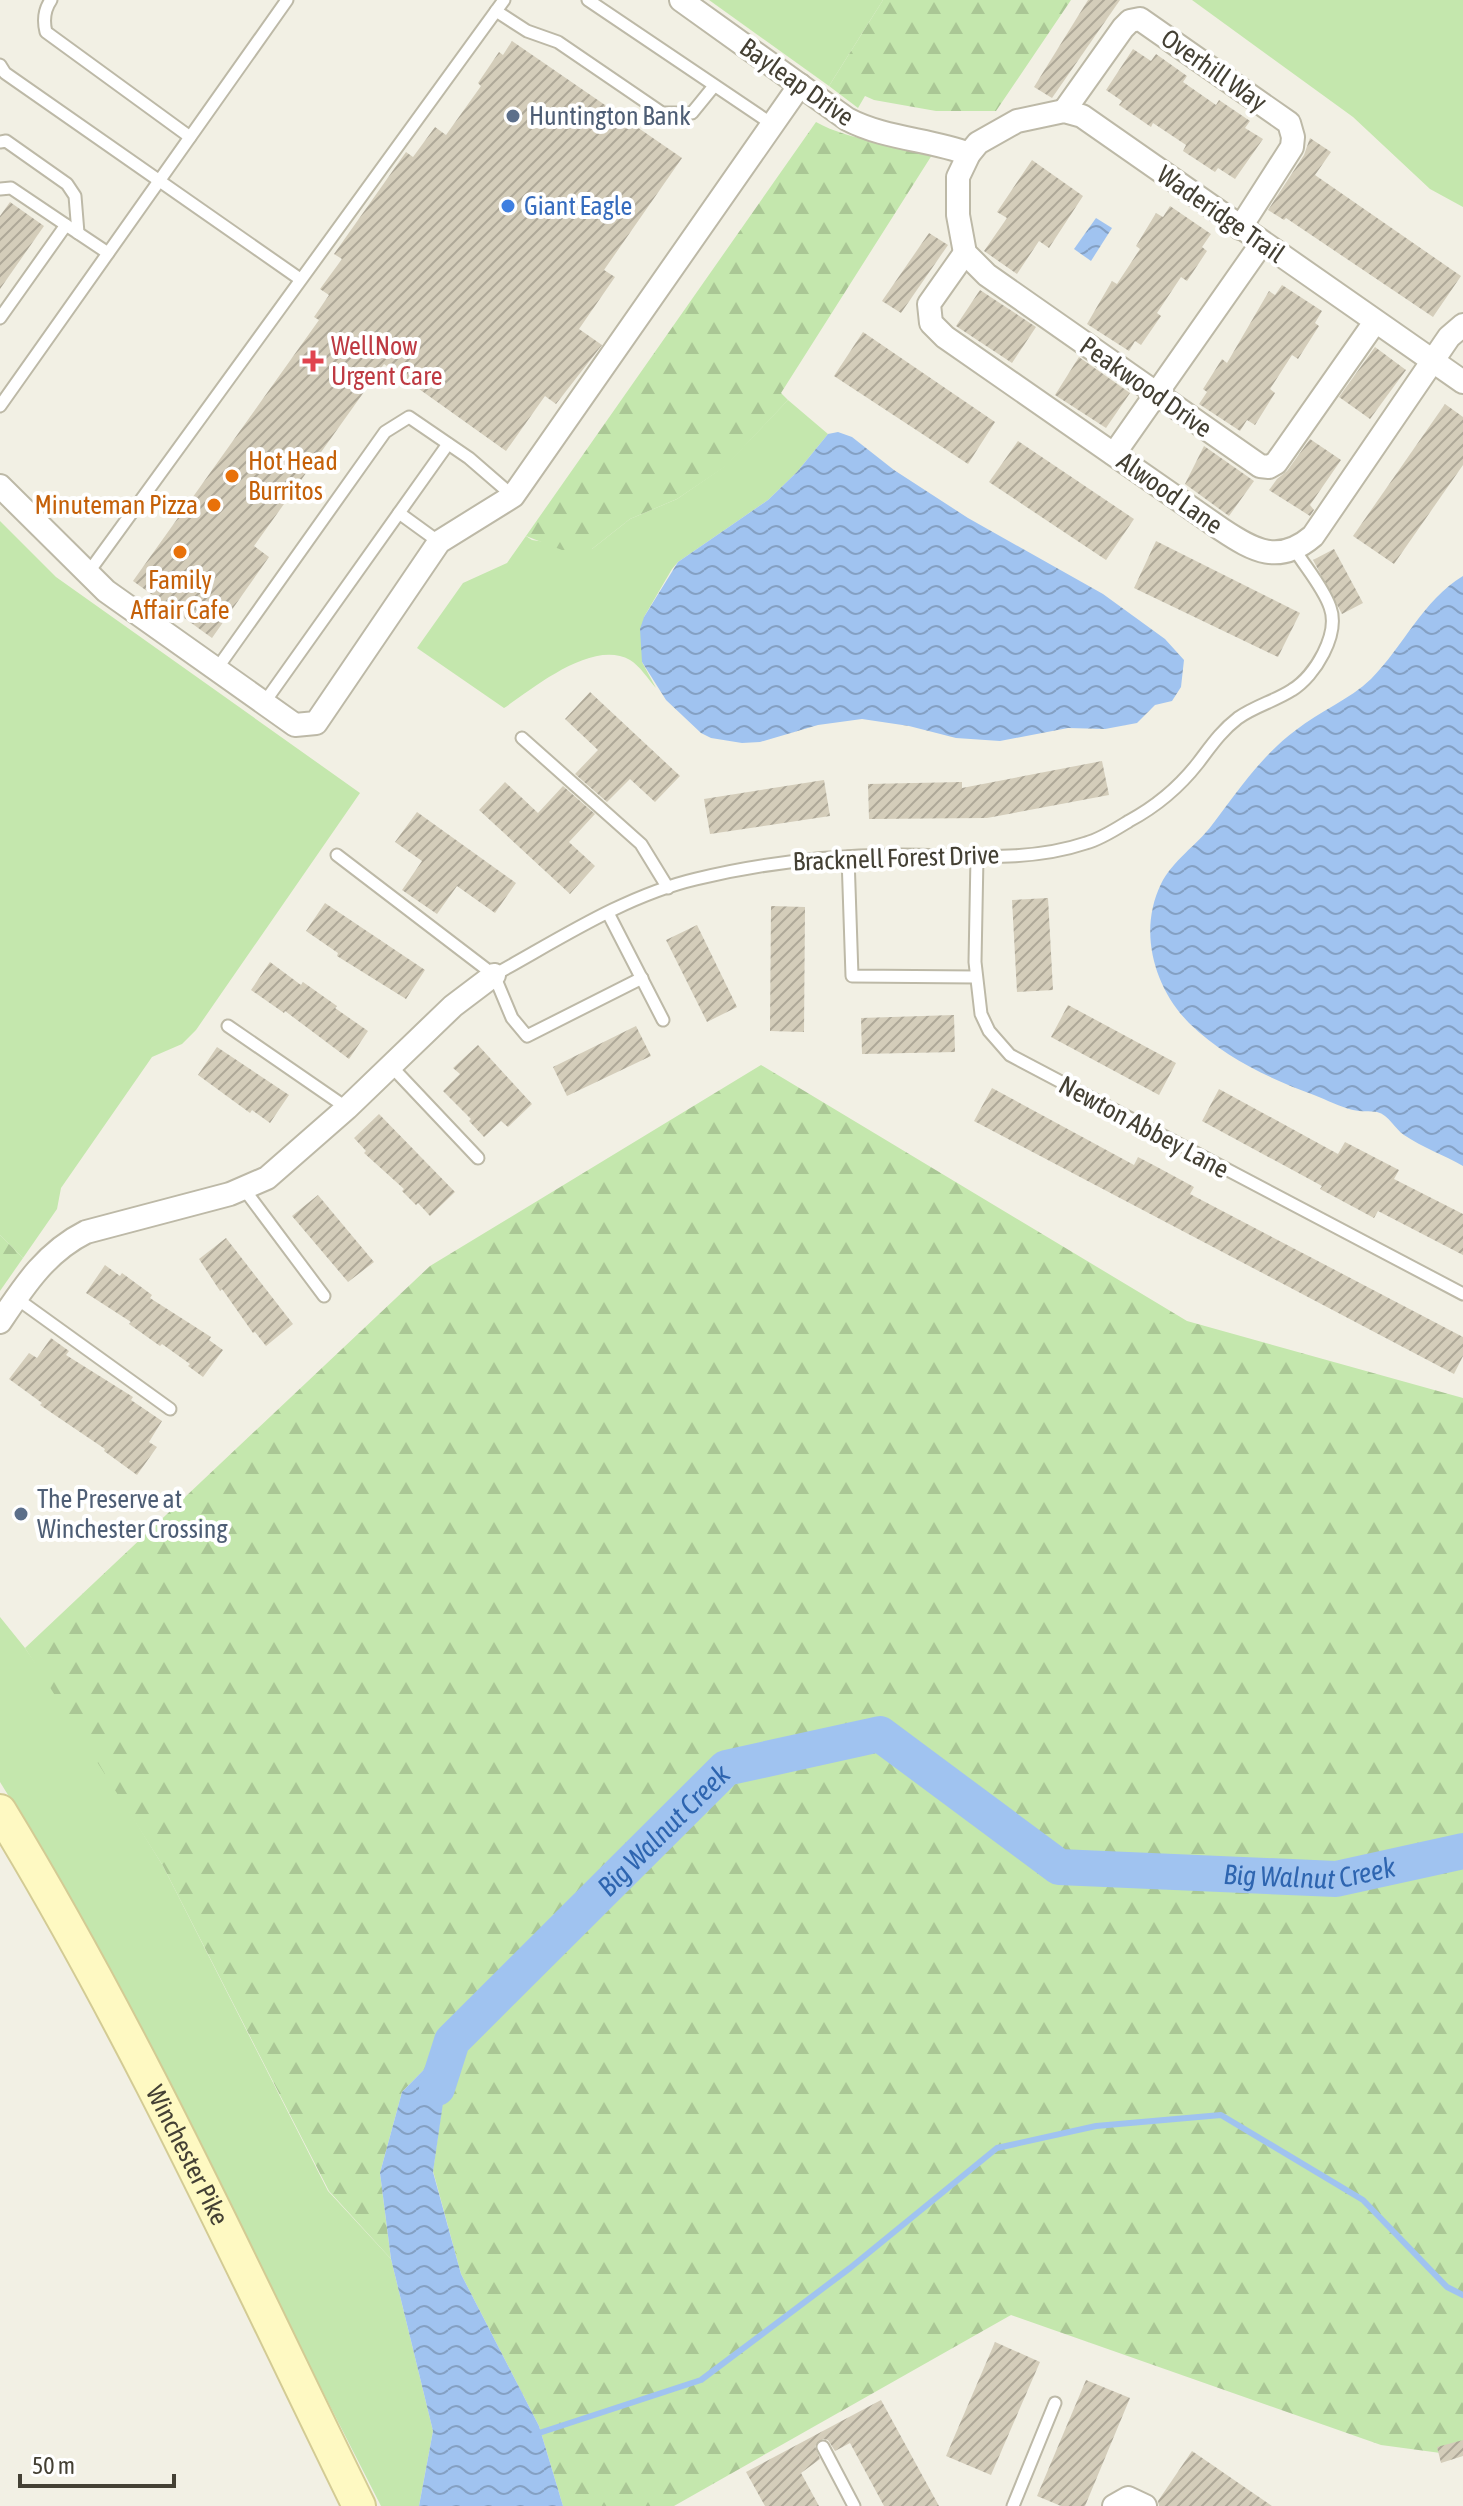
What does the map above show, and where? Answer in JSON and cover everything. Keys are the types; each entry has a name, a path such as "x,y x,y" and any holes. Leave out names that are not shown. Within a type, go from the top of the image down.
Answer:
{"main road":[{"name":"Winchester Pike","path":"0,1811 43,1882 136,2051 359,2506"}],"street":[{"name":"Bayleap Drive","path":"681,0 847,119 871,131 946,145 969,154"},
{"name":"Overhill Way","path":"1064,111 1123,28 1130,21 1140,19 1289,123 1292,147 1240,228"},
{"path":"0,486 106,591 295,725 316,723 439,542 513,496 800,85"},
{"path":"965,253 957,198 958,177 969,154 978,143 1017,121 1064,111"},
{"name":"Waderidge Trail","path":"1064,111 1082,116 1463,382"},
{"path":"1114,454 1262,243"},
{"name":"Peakwood Drive","path":"965,253 987,275 1026,304 1260,466 1269,467 1276,463 1375,322"},
{"name":"Alwood Lane","path":"965,253 929,304 931,323 945,337 1249,547 1267,552 1295,550"},
{"path":"1295,550 1313,536 1449,337 1463,325"},
{"name":"Bracknell Forest Drive","path":"0,1322 55,1251 86,1232 244,1189 267,1178 347,1108 453,1006 494,975"},
{"path":"1114,2506 1128,2498 1145,2506"}],"lane":[{"path":"51,0 46,7 46,32 190,137"},
{"path":"0,406 287,0"},
{"path":"88,573 504,0"},
{"path":"588,0 772,124"},
{"path":"496,11 527,31 558,42 662,113 692,113 714,86"},
{"path":"2,70 300,279"},
{"path":"0,142 6,141 67,184 75,196 78,233"},
{"path":"0,189 11,188 108,253"},
{"path":"0,318 66,225"},
{"path":"216,670 385,432 409,417 513,496"},
{"path":"264,703 448,444"},
{"path":"399,513 439,542"},
{"name":"Bracknell Forest Drive","path":"494,975 608,913 691,880 753,866 804,859 895,855 977,857 1048,851 1087,843 1132,820 1171,792 1219,735 1240,717 1274,701 1311,673 1331,628 1330,608 1295,550"},
{"path":"522,738 641,844 668,888"},
{"path":"337,855 494,975 512,1018 527,1036 642,978"},
{"path":"848,857 852,976 976,977"},
{"name":"Newton Abbey Lane","path":"977,857 976,977 981,1014 999,1045 1023,1064 1463,1294"},
{"path":"608,913 663,1020"},
{"path":"228,1026 347,1108"},
{"path":"391,1066 478,1158"},
{"path":"244,1189 324,1296"},
{"path":"16,1298 170,1409"},
{"path":"1013,2506 1055,2403"},
{"path":"823,2447 854,2506"}],"green space":[{"path":"709,0 883,0 829,86"},
{"path":"883,0 1071,0 996,111 936,111 865,96 858,108 829,86"},
{"path":"1192,0 1463,0 1463,207 1430,189 1353,117"},
{"path":"816,122 844,134 932,155 781,393 788,400 726,466 677,499 630,519 592,549 562,550 526,536"},
{"path":"788,400 828,434 797,472 768,500 672,569 644,617 642,662 656,688 630,660 615,655 598,656 547,678 504,708 417,648 463,583 507,563 526,536 532,540 592,549 630,519 677,499 725,466"},
{"path":"0,521 56,577 360,793 196,1030 182,1044 152,1057 61,1188 57,1209 23,1258 0,1235"},
{"path":"761,1065 1187,1321 1463,1398 1463,2456 1381,2445 1011,2315 674,2506 563,2506 539,2426 461,2274 433,2171 451,2042 402,2092 380,2173 391,2259 329,2191 163,1866 25,1648 430,1266"},
{"path":"0,1235 23,1258 0,1291"},
{"path":"0,1617 58,1696 163,1866 328,2191 391,2259 433,2431 419,2506 381,2506 119,1992 42,1850 0,1782"}],"water":[{"path":"1096,218 1112,228 1091,261 1074,249"},
{"path":"838,432 852,437 894,470 968,518 1103,594 1165,639 1184,660 1181,687 1172,701 1155,705 1137,723 1105,729 1068,728 1000,741 956,738 909,726 862,719 818,725 760,742 742,743 711,738 701,733 666,700 642,662 640,629 644,617 678,562 768,500 797,472 828,434"},
{"path":"1463,576 1463,1166 1404,1135 1377,1112 1348,1109 1264,1074 1217,1047 1189,1023 1167,993 1153,958 1151,920 1154,902 1166,876 1206,832 1261,762 1296,730 1371,679 1436,598"},
{"path":"452,2041 433,2172 461,2274 539,2426 563,2506 419,2506 433,2431 391,2259 380,2173 402,2092"}],"building":[{"path":"1088,0 1120,0 1052,98 1034,87"},
{"name":"Giant Eagle","path":"512,41 682,158 604,270 615,277 579,329 602,345 556,404 545,396 506,451 384,364 254,546 269,557 212,638 133,581 319,320 314,317 329,295 320,289 342,259 334,254 406,152 413,157 435,127 446,135 481,86 478,83 499,52 503,55"},
{"path":"1133,49 1151,61 1156,54 1187,76 1183,82 1216,105 1219,100 1250,121 1245,128 1263,139 1235,179 1218,168 1215,172 1183,151 1186,145 1153,123 1151,127 1119,105 1122,101 1106,90"},
{"path":"1310,138 1331,152 1315,175 1461,276 1433,317 1286,218 1284,220 1268,210 1304,155"},
{"path":"1032,160 1083,196 1049,248 1039,241 1017,274 984,251 1007,218 997,212"},
{"path":"10,202 44,226 0,289 0,216"},
{"path":"1170,206 1211,234 1202,247 1207,251 1187,281 1181,277 1157,313 1161,316 1141,345 1135,341 1129,351 1087,324 1112,281 1117,284 1140,249 1136,246 1156,213 1163,217"},
{"path":"929,233 948,245 901,313 882,301"},
{"path":"1282,285 1322,311 1315,323 1319,326 1298,359 1292,355 1270,389 1275,393 1255,425 1247,420 1240,431 1199,404 1207,392 1203,389 1222,359 1227,363 1269,291 1275,295"},
{"path":"980,290 1036,327 1012,363 956,326"},
{"path":"863,332 995,422 968,464 834,376"},
{"path":"1375,347 1406,370 1370,419 1339,397"},
{"path":"1079,357 1130,393 1106,428 1055,395"},
{"path":"1445,404 1463,417 1463,465 1394,564 1353,536"},
{"path":"1310,439 1341,460 1310,505 1314,510 1310,516 1269,490"},
{"path":"1018,441 1134,519 1106,560 989,482"},
{"path":"1204,446 1254,481 1229,516 1185,484"},
{"path":"1156,541 1300,613 1278,657 1134,588"},
{"path":"1334,549 1363,603 1342,614 1313,560"},
{"path":"590,692 680,776 655,802 630,779 607,802 575,774 598,750 565,719"},
{"path":"1102,761 1109,795 987,818 869,819 868,784 962,782 962,788"},
{"path":"824,780 830,816 710,834 704,799"},
{"path":"505,782 538,813 563,786 595,814 569,842 595,866 570,894 479,810"},
{"path":"417,812 516,883 495,913 457,886 437,914 402,890 422,861 395,842"},
{"path":"1048,898 1053,990 1017,992 1012,900"},
{"path":"325,903 425,970 406,999 337,956 338,953 306,931"},
{"path":"771,906 805,907 804,1032 770,1031"},
{"path":"697,925 737,1007 707,1022 666,940"},
{"path":"270,962 301,985 303,982 368,1031 349,1059 285,1011 251,990"},
{"path":"1068,1005 1176,1063 1159,1095 1051,1037"},
{"path":"954,1015 955,1052 862,1054 861,1018"},
{"path":"636,1026 651,1056 567,1096 553,1067"},
{"path":"478,1045 532,1104 508,1127 501,1121 484,1137 443,1091 460,1074 453,1068"},
{"path":"217,1047 289,1095 270,1123 252,1110 250,1113 198,1075"},
{"path":"992,1088 1134,1165 1138,1157 1159,1168 1194,1187 1190,1194 1463,1337 1463,1356 1454,1374 974,1121"},
{"path":"1219,1089 1338,1154 1345,1142 1399,1170 1394,1179 1463,1214 1463,1255 1378,1211 1374,1218 1202,1121"},
{"path":"379,1114 455,1192 430,1216 364,1153 366,1151 354,1138"},
{"path":"318,1195 374,1262 348,1282 292,1216"},
{"path":"226,1238 293,1324 266,1346 222,1289 220,1291 199,1259"},
{"path":"105,1265 120,1276 122,1273 152,1295 150,1298 211,1337 209,1340 223,1350 203,1377 188,1366 190,1364 86,1293"},
{"path":"51,1338 69,1351 66,1355 133,1397 131,1400 162,1421 149,1442 157,1447 137,1475 9,1379 29,1353 37,1358"},
{"path":"995,2342 1040,2362 991,2475 946,2456"},
{"path":"1086,2380 1130,2398 1085,2506 1061,2506 1037,2496"},
{"path":"881,2400 939,2506 884,2506 850,2443 835,2451 828,2440 823,2439 815,2446 820,2459 801,2473 819,2506 765,2506 746,2472"},
{"path":"1463,2440 1463,2456 1441,2463 1437,2447"},
{"path":"1192,2451 1272,2506 1159,2506 1158,2501"}],"waterway":[{"name":"Big Walnut Creek","path":"437,2088 452,2041 726,1768 880,1734 1059,1867 1336,1879 1463,1851"},
{"path":"533,2435 701,2380 850,2268 997,2148 1096,2126 1221,2115 1363,2200 1447,2287 1463,2295"}],"place":[{"name":"Huntington Bank","path":"513,116"},
{"name":"Giant Eagle","path":"508,206"},
{"name":"WellNow Urgent Care","path":"313,361"},
{"name":"Hot Head Burritos","path":"232,476"},
{"name":"Minuteman Pizza","path":"214,505"},
{"name":"Family Affair Cafe","path":"180,552"},
{"name":"The Preserve at Winchester Crossing","path":"21,1514"}]}
